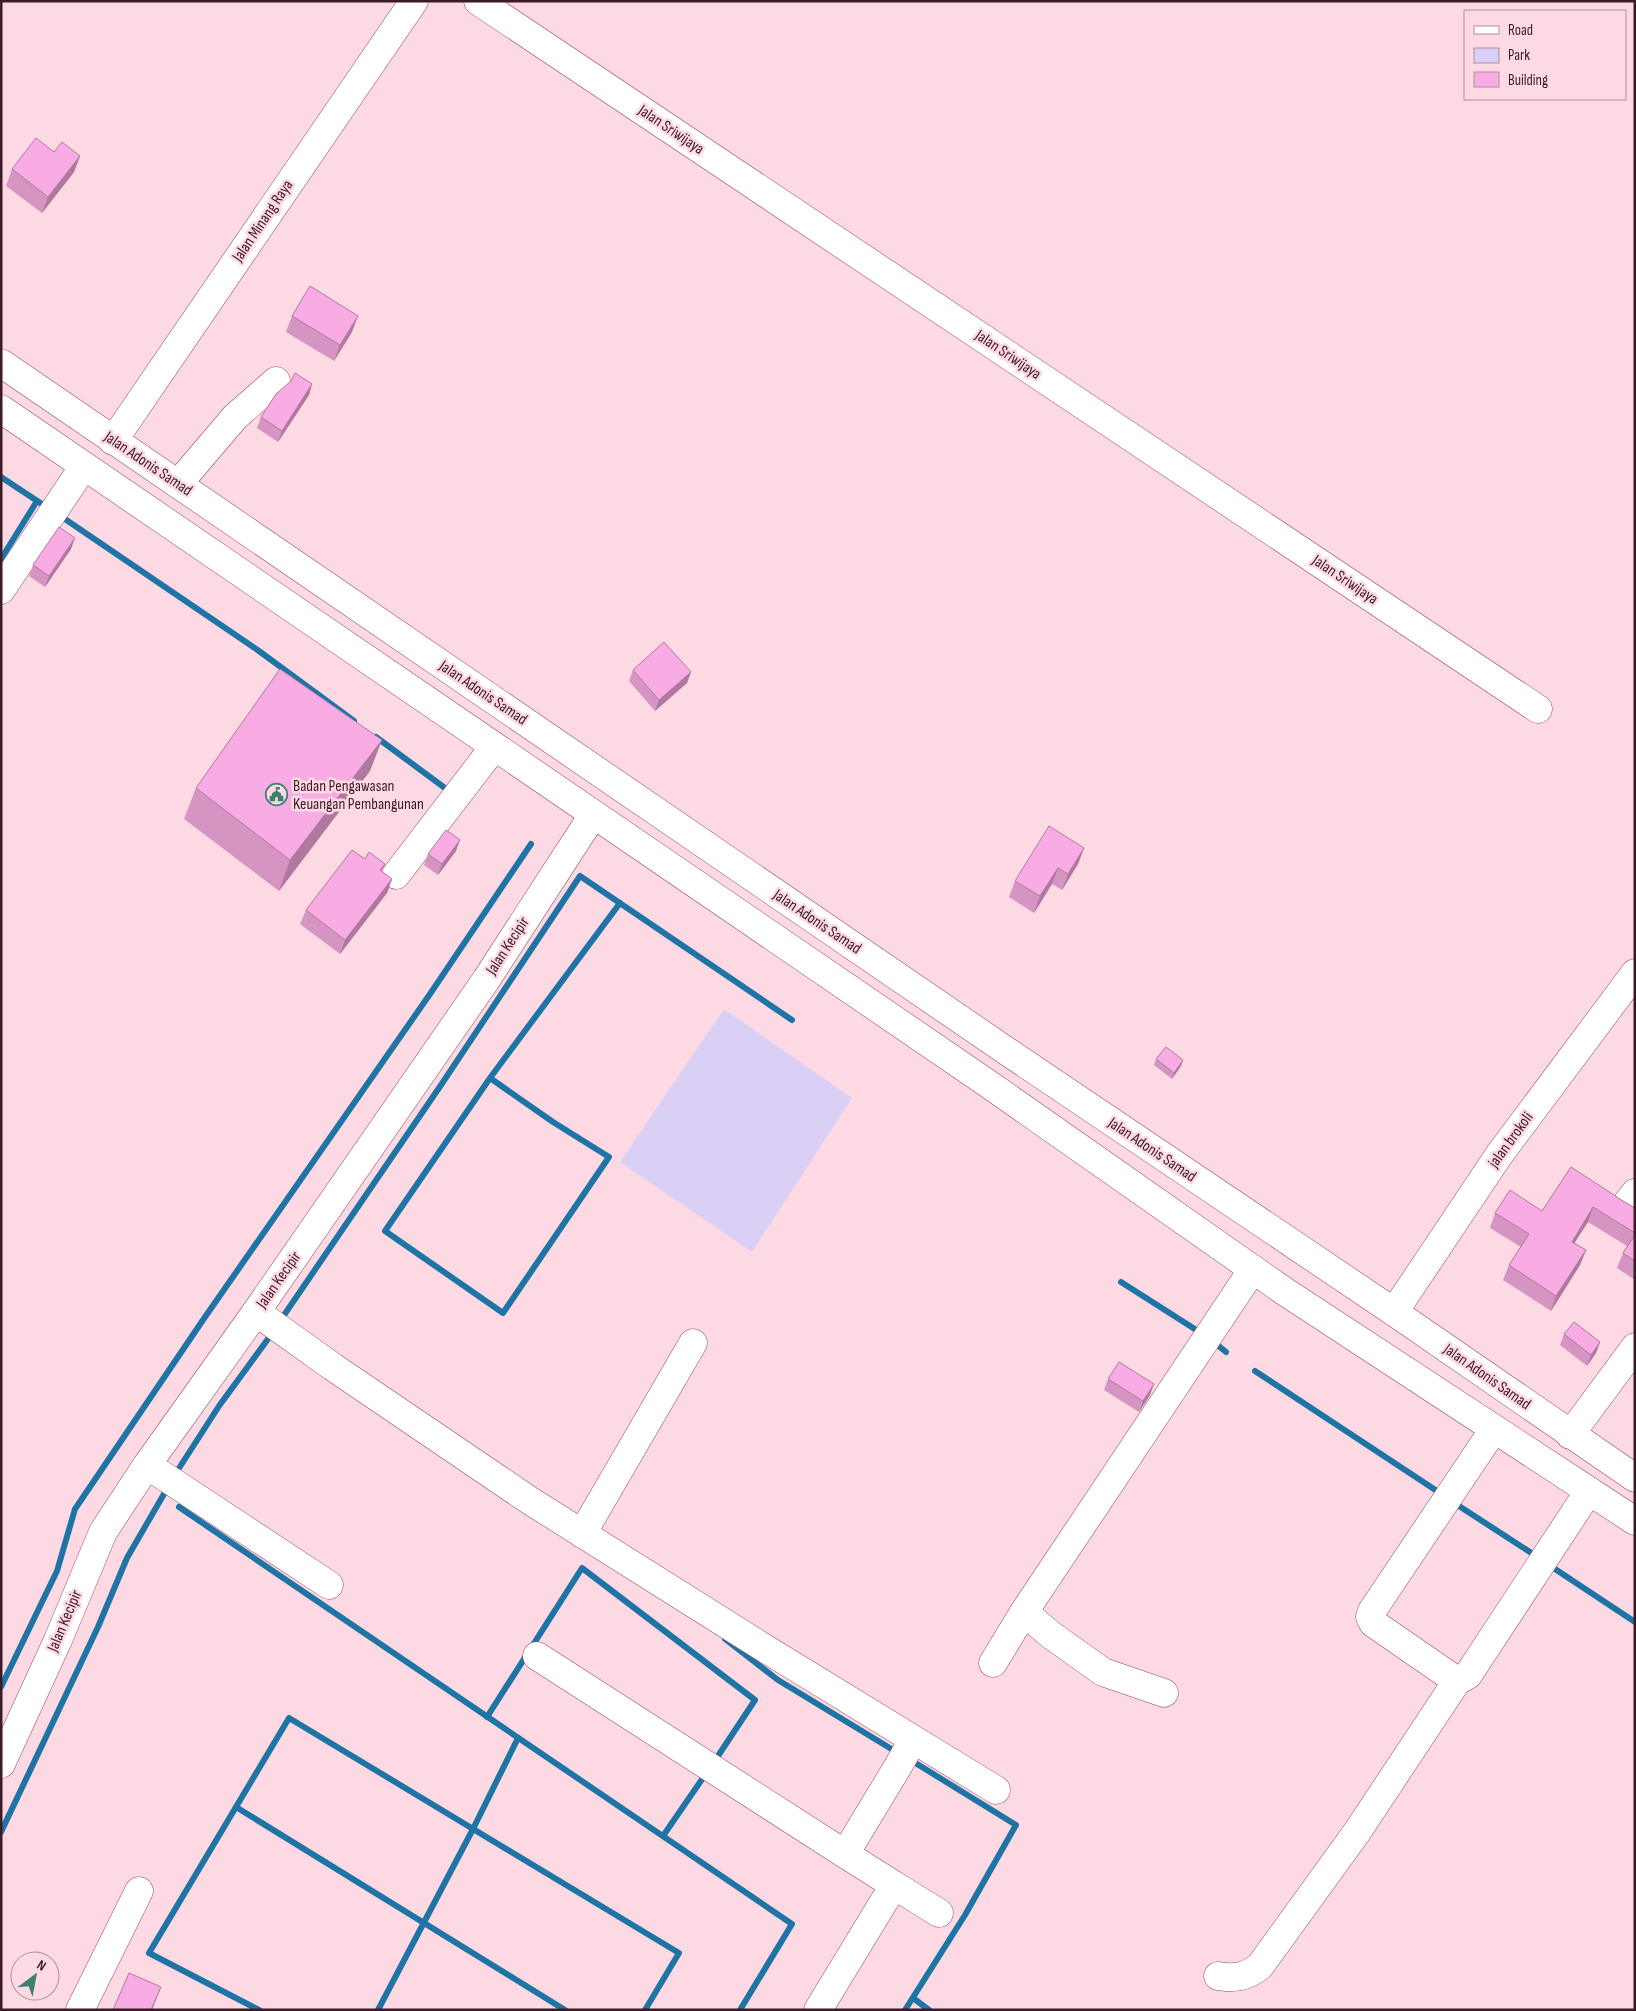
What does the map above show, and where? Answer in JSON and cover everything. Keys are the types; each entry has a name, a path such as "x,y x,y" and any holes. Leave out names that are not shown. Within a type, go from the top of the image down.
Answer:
{"main road":[{"name":"Jalan Minang Raya","path":"113,441 414,1"},
{"name":"Jalan Sriwijaya","path":"478,1 1538,709"},
{"name":"Jalan Adonis Samad","path":"1,363 1008,1052 1394,1312 1635,1478"},
{"path":"178,484 236,417 276,381"},
{"path":"1,409 987,1083 1253,1269 1635,1521"},
{"path":"1,590 84,466"},
{"path":"396,875 494,747"},
{"name":"Jalan Kecipir","path":"1,1764 58,1640 103,1532 165,1476 263,1317 593,815"},
{"name":"jalan brokoli","path":"1394,1312 1499,1155 1635,973"},
{"path":"987,1083 1008,1052"},
{"path":"993,1663 1024,1612 1253,1269"},
{"path":"263,1317 529,1500 906,1753 996,1790"},
{"path":"582,1534 694,1343"},
{"path":"1570,1434 1635,1347"},
{"path":"1457,1681 1372,1623 1370,1617 1372,1611 1494,1428"},
{"path":"165,1476 329,1585"},
{"path":"1218,1976 1237,1978 1248,1974 1260,1966 1357,1832 1457,1681 1468,1675 1589,1491"},
{"path":"1024,1612 1051,1635 1103,1672 1164,1692"},
{"path":"537,1656 845,1854 939,1912"},
{"path":"845,1854 906,1753"},
{"path":"818,2010 894,1885"},
{"path":"80,2010 139,1891"}],"green space":[{"path":"724,1009 852,1098 752,1252 620,1162"}],"building":[{"path":"36,138 54,152 62,142 80,156 48,197 12,169"},
{"path":"310,286 358,316 340,345 292,316"},
{"path":"295,373 312,384 282,431 261,417 276,394 291,381"},
{"path":"59,527 75,538 49,576 33,565"},
{"path":"664,642 691,672 659,700 633,670"},
{"name":"Badan Pengawasan Keuangan Pembangunan","path":"280,669 382,740 290,860 196,788"},
{"path":"1049,826 1084,848 1068,874 1058,868 1040,896 1015,881"},
{"path":"446,830 460,840 442,864 428,854"},
{"path":"352,850 365,859 369,852 385,864 380,870 392,879 345,940 306,910"},
{"path":"1166,1047 1183,1060 1174,1073 1156,1059"},
{"path":"1571,1167 1635,1208 1635,1233 1593,1207 1572,1242 1586,1250 1556,1296 1509,1265 1529,1234 1495,1213 1510,1190 1542,1211"},
{"path":"1635,1235 1635,1261 1623,1253"},
{"path":"1574,1322 1600,1342 1591,1355 1564,1334"},
{"path":"1119,1362 1154,1384 1143,1401 1108,1379"},
{"path":"129,1973 161,1987 151,2010 113,2010"}],"waterway":[{"path":"1,477 48,508"},
{"path":"1,559 37,501"},
{"path":"59,515 259,651 354,721"},
{"path":"376,737 449,791"},
{"path":"1,1687 57,1571 75,1509 205,1317 430,994 531,844"},
{"path":"280,1321 441,1085 580,876 792,1020"},
{"path":"490,1078 553,1122 609,1157 503,1313 385,1231 490,1078 620,903"},
{"path":"1121,1282 1201,1333"},
{"path":"174,1476 219,1406 273,1332"},
{"path":"1214,1342 1226,1352"},
{"path":"1255,1371 1440,1493"},
{"path":"1,1832 98,1627 127,1558 168,1487"},
{"path":"1459,1506 1533,1554"},
{"path":"179,1507 792,1924 740,2010"},
{"path":"1552,1567 1635,1622"},
{"path":"487,1717 582,1568 755,1700 714,1762"},
{"path":"725,1639 778,1680 898,1753"},
{"path":"259,2010 149,1953 289,1718 679,1953 645,2010"},
{"path":"378,2010 473,1829 518,1738"},
{"path":"905,2010 965,1915 1016,1825 909,1759"},
{"path":"663,1836 707,1772"},
{"path":"236,1807 565,2010"},
{"path":"913,1998 929,2010"}],"place":[{"name":"Badan Pengawasan Keuangan Pembangunan","path":"277,795"}]}
